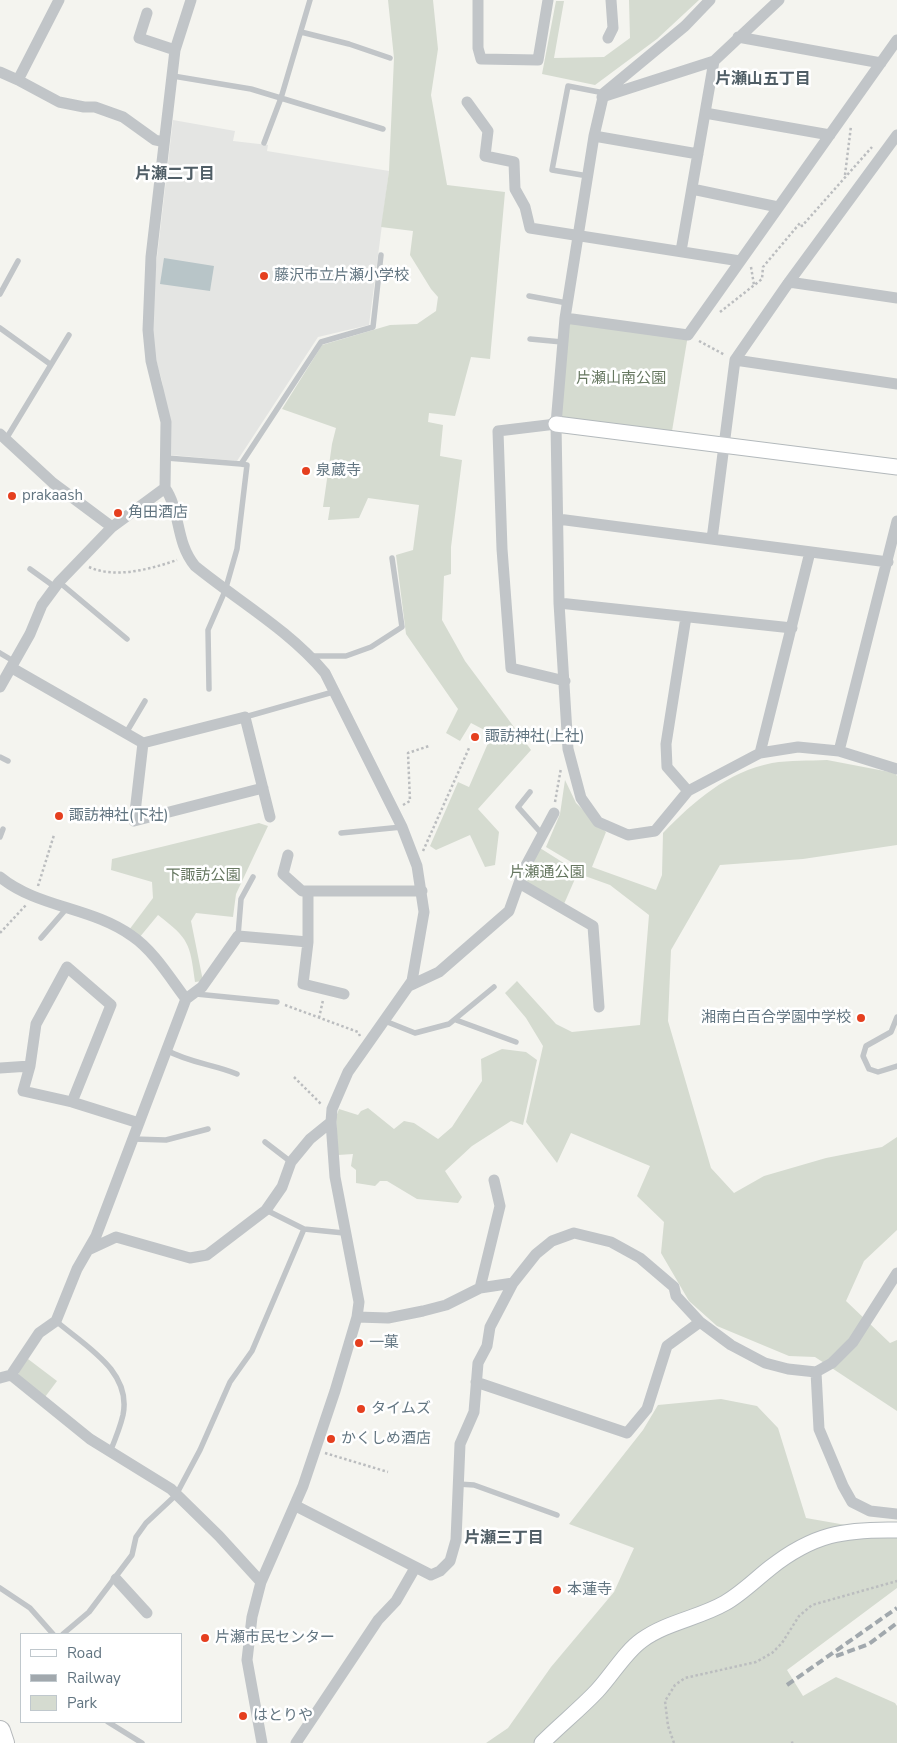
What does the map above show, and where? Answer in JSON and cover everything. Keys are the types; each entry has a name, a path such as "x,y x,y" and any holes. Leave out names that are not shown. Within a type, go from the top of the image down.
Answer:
{"highway":[{"path":"0,1732 4,1743"}],"street":[{"path":"18,80 59,0"},
{"path":"191,0 175,50 151,257 148,330 151,361 166,422 167,458 165,488 171,497 178,532 188,557 195,566 284,634 310,656 325,673 402,827 417,866 424,912 414,972 409,986 348,1072 332,1109 328,1124 344,1233 358,1290 357,1317 296,1506 261,1582 252,1617 247,1660 262,1743"},
{"path":"478,0 478,48 481,59 538,60 548,0"},
{"path":"608,38 613,28 611,0"},
{"path":"710,0 685,26 603,95 594,136 565,318 556,424 559,603 568,749 581,798 598,822 628,836 655,831 688,791 760,753 798,747 839,751 897,769"},
{"path":"603,95 714,61 779,0"},
{"path":"147,13 139,38 175,50"},
{"path":"738,37 880,63"},
{"path":"565,318 688,335 897,40"},
{"path":"681,251 714,61"},
{"path":"0,72 59,102 84,107 95,107 122,117 155,140 164,142"},
{"path":"466,102 488,131 486,156 514,162 515,189 525,207 530,228 578,234 740,261"},
{"path":"705,113 830,135"},
{"path":"712,539 735,360 788,282 897,135"},
{"path":"594,136 698,154"},
{"path":"692,189 778,207"},
{"path":"788,282 897,298"},
{"path":"735,360 897,384"},
{"path":"565,681 511,668 502,549 498,431 556,424 897,467"},
{"path":"3,436 53,483 112,527"},
{"path":"0,687 13,665 42,605 57,584 112,527 165,488"},
{"path":"558,519 888,562"},
{"path":"839,751 897,521"},
{"path":"760,753 810,552"},
{"path":"559,603 792,628"},
{"path":"686,616 666,744 667,767 688,791"},
{"path":"13,665 143,743 245,717 270,817"},
{"path":"143,743 134,821 263,788"},
{"path":"409,986 439,972 509,911 524,869 544,836 554,813"},
{"path":"288,855 283,874 302,892 422,891"},
{"path":"0,877 16,890 114,926 132,935 190,996"},
{"path":"519,883 593,926 599,1007"},
{"path":"308,891 308,942 303,984 344,994"},
{"path":"261,1582 219,1536 176,1496 171,1489 90,1439 5,1377 39,1333 56,1321 77,1269 96,1236 166,1050 190,996 202,986 238,936 308,942"},
{"path":"72,1102 111,1005 67,966 36,1024 30,1066 23,1091 72,1102 139,1123"},
{"path":"0,1068 30,1066"},
{"path":"88,1250 116,1237 190,1258 207,1255 266,1210 282,1187 292,1162 310,1139 328,1124"},
{"path":"480,1288 500,1206 494,1180"},
{"path":"296,1506 414,1568 431,1575 440,1571 450,1561 456,1540 458,1523 460,1444 474,1412 478,1364 486,1346 490,1327 513,1284 536,1254 552,1241 574,1233 611,1242 640,1258 674,1287 676,1296 700,1322 731,1345 765,1363 788,1370 816,1372 832,1363 853,1342 897,1273"},
{"path":"357,1317 388,1318 423,1312 446,1305 480,1288 513,1284"},
{"path":"476,1382 627,1433 647,1409 667,1346 700,1322"},
{"path":"816,1372 819,1429 843,1486 852,1502 870,1511 897,1514"},
{"path":"542,1743 596,1692 641,1640 661,1629 706,1613 727,1602 802,1545 819,1537 858,1530 897,1530"},
{"path":"296,1743 378,1620 396,1600 414,1568"},
{"path":"116,1579 147,1613"}],"lane":[{"path":"264,143 281,98 310,0"},
{"path":"301,32 349,44 390,58"},
{"path":"173,76 251,88 383,129"},
{"path":"588,176 552,170 568,86 603,95"},
{"path":"241,464 321,342 373,327 382,256"},
{"path":"0,294 18,261"},
{"path":"529,296 567,303"},
{"path":"0,328 50,364"},
{"path":"3,436 69,336"},
{"path":"530,339 562,342"},
{"path":"167,458 247,465 237,549 225,590 208,630 209,689"},
{"path":"310,656 346,656 371,647 402,628 392,558"},
{"path":"30,569 57,584 127,639"},
{"path":"0,653 13,665"},
{"path":"245,717 333,692"},
{"path":"126,733 145,701"},
{"path":"0,757 8,761"},
{"path":"530,792 518,806 544,836"},
{"path":"341,832 402,827"},
{"path":"0,837 3,829"},
{"path":"238,936 241,899 253,877"},
{"path":"41,938 67,908"},
{"path":"385,1021 415,1033 449,1024 494,987"},
{"path":"190,996 277,1002"},
{"path":"897,1017 891,1032 866,1046 863,1056 869,1069 878,1072 897,1066"},
{"path":"456,1020 516,1042"},
{"path":"166,1050 185,1060 219,1067 237,1074"},
{"path":"133,1139 166,1140 208,1129"},
{"path":"265,1142 292,1162"},
{"path":"266,1210 304,1229 344,1233"},
{"path":"64,1633 88,1612 116,1579 132,1555 136,1537 141,1530 176,1496 200,1450 230,1382 252,1351 304,1229"},
{"path":"56,1321 111,1367 122,1387 123,1415 110,1452"},
{"path":"458,1484 474,1485 557,1515"},
{"path":"0,1588 30,1608 52,1633"},
{"path":"110,1723 142,1743"}],"path":[{"path":"845,176 854,100"},
{"path":"702,314 715,316 762,279 763,267 800,223 802,226 875,144"},
{"path":"688,335 735,360"},
{"path":"79,562 98,571 131,571 150,569 188,557"},
{"path":"410,801 408,753 429,746"},
{"path":"417,866 470,746"},
{"path":"554,813 558,773 568,749"},
{"path":"319,1018 326,989"},
{"path":"277,1002 358,1032 361,1041"},
{"path":"294,1077 325,1109 328,1124"},
{"path":"314,1450 388,1472"},
{"path":"674,1743 668,1726 666,1701 675,1685 686,1678 756,1662 772,1653 782,1643 799,1616 812,1605 897,1581"},
{"path":"791,1743 795,1742"}],"shaded area":[{"name":"藤沢市立片瀬小学校","path":"173,120 235,131 233,141 268,145 267,151 389,171 369,325 318,337 237,461 171,455 162,381 152,347 152,300"},
{"path":"164,258 214,266 210,291 160,284"}],"green space":[{"path":"388,0 433,0 438,49 431,95 447,185 505,192 490,359 471,357 455,416 429,413 428,422 443,425 440,456 462,460 451,547 451,574 444,576 442,620 465,661 531,750 478,809 499,832 495,865 485,867 470,835 436,850 430,846 458,782 469,787 492,734 471,723 460,741 446,733 458,709 406,634 396,555 413,550 419,505 368,498 359,518 328,520 330,507 323,507 336,428 282,409 322,345 390,325 417,324 436,311 438,297 410,255 413,231 381,227 389,171 394,58"},
{"path":"629,0 699,0 657,39 595,85 542,74 556,1 564,1 554,58 604,57 630,38"},
{"name":"片瀬山南公園","path":"565,318 688,335 671,437 556,424"},
{"path":"827,760 895,773 897,776 897,845 803,859 720,865 671,950 668,1021 711,1168 734,1193 764,1176 826,1158 882,1147 897,1137 897,1230 864,1261 846,1301 890,1343 897,1340 897,1411 815,1357 789,1356 717,1326 689,1301 661,1253 664,1222 637,1196 650,1166 571,1133 557,1163 526,1122 543,1046 526,1018 505,993 517,981 556,1024 572,1032 640,1025 649,915 610,885 582,875 583,869 546,847 560,814 565,780 576,803 606,832 592,867 656,890 662,875 663,833 712,789 740,773 756,767 779,762"},
{"name":"下諏訪公園","path":"259,823 268,826 236,894 233,917 196,913 191,921 203,981 195,982 186,943 176,930 158,915 139,938 129,930 153,898 152,882 111,870 112,859"},
{"name":"片瀬通公園","path":"540,848 578,872 564,904 524,882"},
{"path":"502,1049 526,1052 537,1060 523,1125 511,1121 472,1146 445,1171 462,1197 458,1203 417,1199 387,1181 380,1181 375,1186 356,1183 356,1170 351,1166 353,1154 338,1155 336,1117 339,1109 358,1115 361,1111 368,1108 394,1129 404,1121 414,1123 438,1139 452,1127 482,1081 481,1059"},
{"path":"28,1359 57,1381 45,1397 19,1377 18,1370"},
{"path":"721,1399 757,1406 778,1428 806,1518 897,1534 897,1588 787,1670 803,1696 836,1677 895,1703 897,1706 897,1743 486,1743 508,1728 551,1667 614,1592 634,1548 569,1524 643,1430 658,1405"}],"railway":[{"path":"787,1685 897,1608"},
{"path":"836,1656 869,1644 897,1623"}],"place":[{"name":"藤沢市立片瀬小学校","path":"264,276"},
{"name":"泉蔵寺","path":"306,471"},
{"name":"prakaash","path":"12,496"},
{"name":"角田酒店","path":"118,513"},
{"name":"諏訪神社(上社)","path":"475,737"},
{"name":"諏訪神社(下社)","path":"59,816"},
{"name":"湘南白百合学園中学校","path":"861,1018"},
{"name":"一菓","path":"359,1343"},
{"name":"タイムズ","path":"361,1409"},
{"name":"かくしめ酒店","path":"331,1439"},
{"name":"本蓮寺","path":"557,1590"},
{"name":"片瀬市民センター","path":"205,1638"},
{"name":"はとりや","path":"243,1716"}],"district":[{"name":"片瀬山五丁目","path":"763,80"},
{"name":"片瀬二丁目","path":"175,175"},
{"name":"片瀬三丁目","path":"504,1539"}]}
